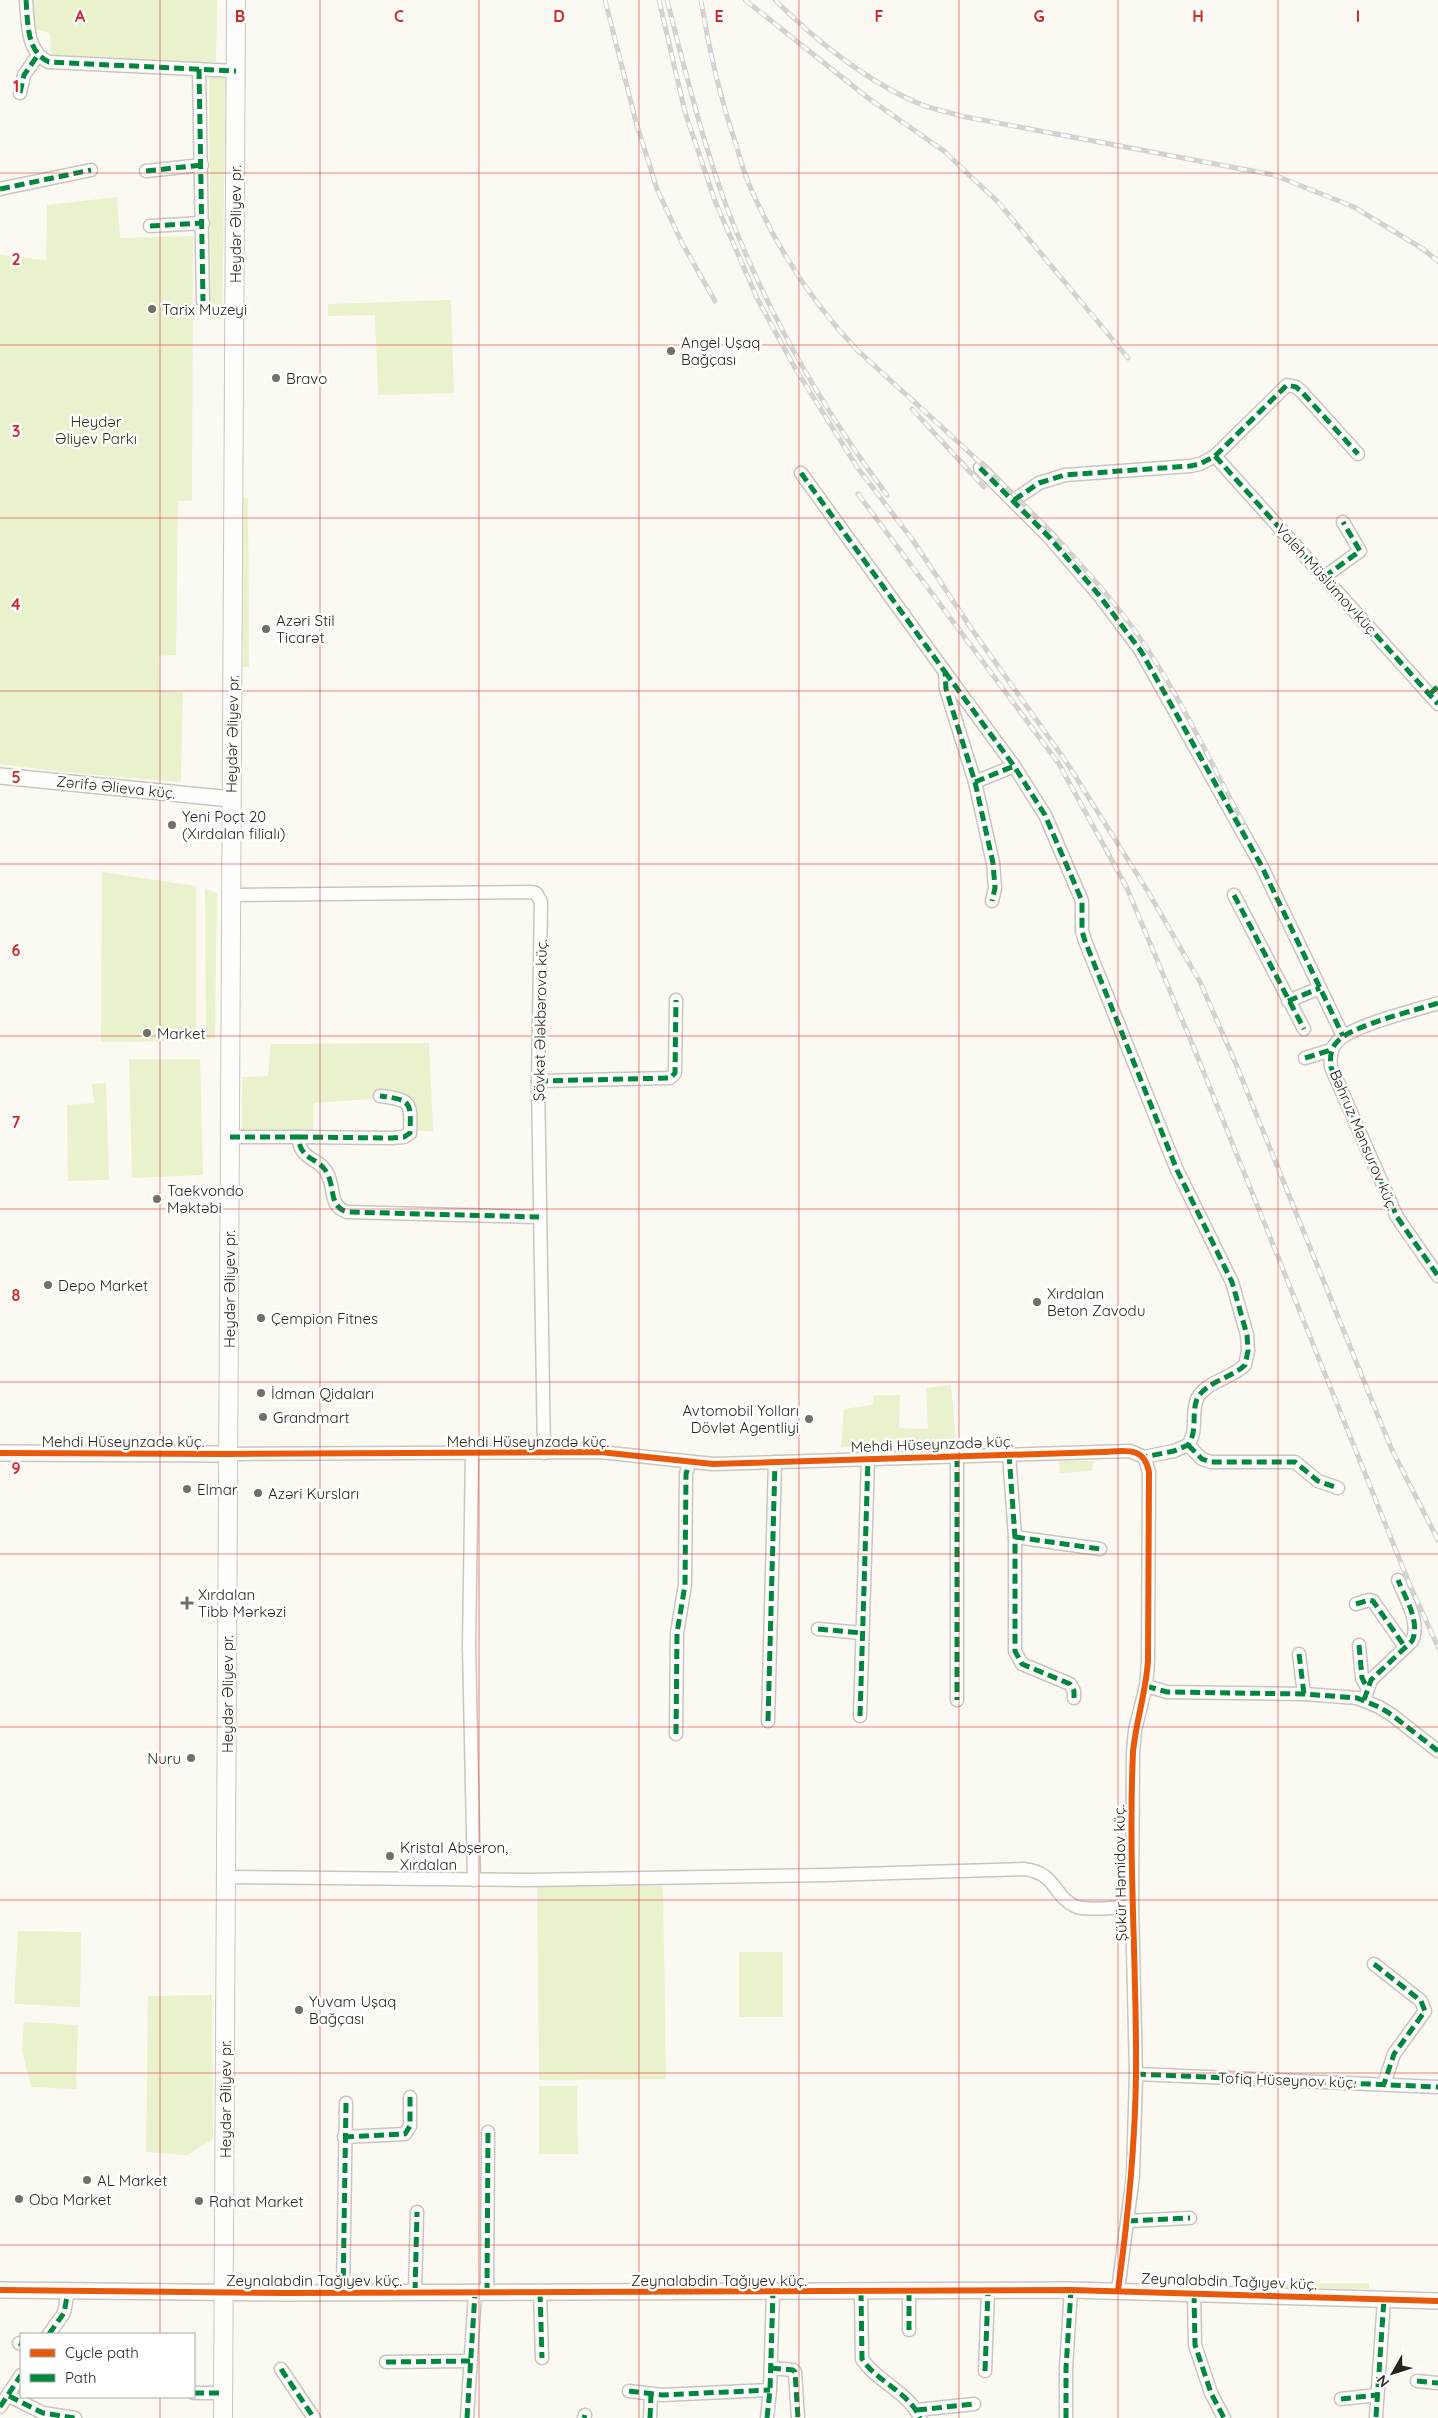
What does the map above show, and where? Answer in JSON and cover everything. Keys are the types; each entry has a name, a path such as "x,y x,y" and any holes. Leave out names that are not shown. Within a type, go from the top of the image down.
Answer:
{"main road":[{"name":"Heydər Əliyev pr.","path":"223,2418 236,0"}],"street":[{"path":"26,0 30,38 38,55 49,62 236,71"},
{"path":"20,93 24,75 38,55"},
{"path":"199,69 203,301"},
{"path":"146,172 202,165"},
{"path":"0,189 91,170"},
{"path":"150,226 203,223"},
{"path":"1014,500 1039,483 1051,478 1081,473 1200,464 1215,456 1284,388 1292,385 1301,390 1358,454"},
{"name":"Valeh Müslümov küç.","path":"1215,456 1324,578 1435,695"},
{"path":"980,468 1014,500 1099,595 1141,651 1261,865 1343,1036"},
{"path":"801,473 1014,766 1045,815 1082,901 1082,931 1085,941 1177,1170 1232,1282 1246,1335 1248,1351 1245,1365 1205,1390 1198,1398 1194,1431 1188,1445 1174,1451 1144,1457"},
{"path":"1324,578 1360,551 1344,522"},
{"path":"945,672 946,689 975,782 993,863 994,888 992,901"},
{"path":"975,782 1014,766"},
{"name":"Zərifə Əlieva küç.","path":"0,776 231,799"},
{"name":"Şövkət Ələkbərova küç.","path":"232,895 536,893 541,902 538,1081 544,1452"},
{"path":"1234,895 1304,1029"},
{"path":"1288,1001 1320,988"},
{"path":"538,1081 670,1078 675,1073 676,1000"},
{"name":"Bəhruz Mənsurov küç.","path":"1438,1004 1359,1029 1343,1036 1331,1050 1331,1067 1397,1217 1438,1276"},
{"path":"1305,1058 1331,1050"},
{"path":"230,1137 392,1138 404,1137 410,1133 411,1108 407,1102 403,1099 380,1096"},
{"path":"298,1137 299,1147 303,1153 319,1164 328,1175 332,1196 337,1206 347,1212 539,1217"},
{"path":"1188,1445 1202,1459 1211,1462 1295,1462 1318,1481 1338,1488"},
{"name":"Mehdi Hüseynzadə küç.","path":"0,1453 600,1452 690,1463 1130,1451 1144,1457"},
{"path":"472,1453 469,1645 474,1880"},
{"path":"1009,1454 1015,1537 1015,1651 1022,1664 1070,1684 1074,1691 1074,1698"},
{"path":"957,1456 957,1700"},
{"name":"Şükür Həmidov küç.","path":"1118,2290 1128,2221 1133,2165 1136,2074 1132,1907 1133,1752 1135,1730 1146,1686 1148,1661 1149,1472 1144,1457"},
{"path":"860,1716 868,1459"},
{"path":"768,1721 775,1462"},
{"path":"676,1734 677,1632 685,1586 686,1474 690,1463"},
{"path":"1015,1537 1100,1549"},
{"path":"1365,1694 1371,1680 1412,1640 1416,1627 1398,1580"},
{"path":"1356,1604 1369,1600 1373,1601 1405,1647"},
{"path":"818,1629 862,1633"},
{"path":"1359,1646 1365,1694"},
{"path":"1299,1654 1304,1694"},
{"path":"1146,1686 1167,1692 1365,1694 1438,1751"},
{"path":"226,1878 474,1880 826,1875 1024,1869 1044,1874 1069,1902 1077,1907 1132,1907"},
{"path":"1374,1964 1421,2001 1425,2011 1394,2054 1384,2084"},
{"name":"Tofiq Hüseynov küç.","path":"1136,2074 1438,2086"},
{"path":"344,2137 405,2134 410,2126 410,2097"},
{"path":"343,2293 346,2103"},
{"path":"467,2418 470,2361 480,2293 488,2132"},
{"path":"415,2292 417,2212"},
{"path":"1128,2221 1190,2218"},
{"name":"Zeynalabdin Tağıyev küç.","path":"0,2290 224,2293 1118,2290 1194,2294 1438,2300"},
{"path":"985,2371 988,2290"},
{"path":"1066,2418 1066,2368 1071,2290"},
{"path":"50,2333 64,2312 68,2291"},
{"path":"909,2291 909,2330"},
{"path":"540,2292 542,2358"},
{"path":"767,2418 770,2390 773,2292"},
{"path":"861,2292 862,2359 867,2367 918,2414 974,2404"},
{"path":"1194,2294 1195,2344 1211,2392 1224,2418"},
{"path":"1376,2417 1384,2298"},
{"path":"386,2362 470,2361"},
{"path":"771,2368 793,2370 795,2372 798,2418"},
{"path":"281,2369 314,2418"},
{"path":"20,2376 3,2401 43,2413 75,2418"},
{"path":"1418,2381 1438,2383"},
{"path":"629,2391 651,2395 770,2390"},
{"path":"195,2393 223,2392"},
{"path":"650,2418 651,2395"},
{"path":"1340,2399 1377,2395"}],"green space":[{"path":"32,0 217,0 216,62 51,55 50,33 34,29"},
{"path":"209,76 226,77 222,319 211,319"},
{"name":"Heydər Əliyev Parkı","path":"117,197 120,238 193,236 192,501 178,501 176,655 159,656 160,691 183,692 181,782 62,772 0,764 0,255 46,260 47,205"},
{"path":"451,300 454,393 378,395 375,315 328,316 328,304"},
{"path":"242,498 248,498 249,667 243,667"},
{"path":"102,872 196,886 196,1041 101,1042"},
{"path":"205,888 217,894 215,1038 206,1040"},
{"path":"429,1043 433,1131 406,1131 403,1097 314,1103 313,1131 242,1132 242,1077 268,1076 271,1044"},
{"path":"129,1059 200,1059 203,1175 132,1178"},
{"path":"106,1083 109,1180 68,1181 67,1105 94,1103 92,1084"},
{"path":"951,1385 956,1441 841,1447 844,1409 872,1405 874,1395 900,1395 899,1428 928,1429 926,1388"},
{"path":"1059,1461 1094,1461 1092,1471 1060,1473"},
{"path":"663,1886 666,2079 539,2080 537,1887"},
{"path":"18,1931 81,1932 80,2007 14,2004"},
{"path":"739,1952 783,1952 783,2017 739,2017"},
{"path":"212,1995 213,2139 187,2155 146,2152 148,1996"},
{"path":"24,2022 78,2025 76,2089 31,2087 22,2051"},
{"path":"539,2086 577,2086 578,2154 539,2154"},
{"path":"1279,2283 1369,2283 1369,2289 1279,2288"}],"railway":[{"path":"605,0 636,122 657,189 682,243 715,301"},
{"path":"659,0 685,112 715,201 757,298 795,368 857,467 912,539 973,631 1065,760 1147,890 1200,982 1236,1064 1391,1448 1438,1540"},
{"path":"667,0 694,105 727,208 742,246 759,284 797,357 840,428 887,495"},
{"path":"701,0 726,114 743,167 762,213 799,276 827,316 859,352"},
{"path":"745,0 868,98 944,151 998,202 1128,358"},
{"path":"775,0 826,46 864,74 925,106 966,117 1274,175 1354,207 1423,249 1438,261"},
{"path":"854,347 1026,507 1090,575 1120,611 1138,635 1171,687 1243,823"},
{"path":"912,409 984,487"},
{"path":"858,494 1059,764 1126,886 1196,1053 1409,1583 1438,1647"}],"marked path":[{"path":"26,0 28,27 32,44 41,57 49,62 236,71"},
{"path":"20,93 24,75 38,55"},
{"path":"199,69 203,301"},
{"path":"146,171 202,165"},
{"path":"0,189 91,170"},
{"path":"150,226 203,223"},
{"path":"1014,500 1039,483 1065,475 1200,464 1215,456 1287,385 1296,387 1301,391 1358,454"},
{"path":"1215,456 1438,704"},
{"path":"980,468 1050,538 1099,595 1141,651 1261,865 1343,1036"},
{"path":"801,473 945,672 946,689 975,782 993,863 995,888 992,901"},
{"path":"1324,577 1360,551 1343,522"},
{"path":"945,672 1014,766 1045,815 1082,901 1082,931 1085,941 1177,1170 1232,1282 1247,1335 1248,1351 1245,1365 1206,1388 1197,1399 1194,1411 1193,1434 1188,1445 1174,1451 1144,1457"},
{"path":"1430,694 1438,686"},
{"path":"975,782 1014,766"},
{"path":"1234,895 1304,1029"},
{"path":"1288,1001 1320,988"},
{"path":"538,1081 670,1078 675,1073 676,1000"},
{"path":"1438,1003 1355,1030 1337,1042 1332,1051 1331,1060 1331,1067 1397,1217 1438,1276"},
{"path":"1305,1058 1331,1050"},
{"path":"298,1137 392,1138 404,1137 410,1133 410,1115 407,1104 398,1099 380,1096"},
{"path":"230,1137 298,1137 303,1151 325,1169 337,1206 347,1212 539,1217"},
{"path":"1188,1445 1202,1459 1211,1462 1295,1462 1318,1481 1338,1488"},
{"path":"1009,1454 1015,1537 1015,1651 1022,1664 1070,1684 1074,1691 1074,1698"},
{"path":"957,1457 957,1700"},
{"path":"860,1716 868,1459"},
{"path":"768,1721 775,1462"},
{"path":"676,1734 677,1633 685,1585 686,1474 689,1463"},
{"path":"1015,1537 1100,1549"},
{"path":"1364,1700 1371,1680 1412,1641 1414,1634 1415,1626 1411,1610 1398,1580"},
{"path":"1356,1604 1369,1600 1373,1601 1405,1647"},
{"path":"818,1629 862,1633"},
{"path":"1359,1645 1362,1678 1367,1687"},
{"path":"1299,1654 1304,1694"},
{"path":"1146,1686 1167,1692 1304,1694 1357,1698 1379,1707 1392,1715 1438,1751"},
{"path":"1374,1964 1421,2001 1425,2011 1394,2054 1384,2084"},
{"path":"1136,2074 1438,2087"},
{"path":"344,2137 405,2134 410,2126 410,2097"},
{"path":"343,2293 346,2103"},
{"path":"487,2293 488,2132"},
{"path":"415,2292 417,2212"},
{"path":"1128,2221 1190,2218"},
{"path":"1066,2418 1066,2368 1071,2290"},
{"path":"50,2333 64,2313 68,2291"},
{"path":"861,2291 862,2359 868,2367 908,2401 920,2418"},
{"path":"909,2291 909,2330"},
{"path":"985,2371 988,2291"},
{"path":"540,2292 542,2358"},
{"path":"767,2418 770,2390 773,2292"},
{"path":"467,2418 475,2293"},
{"path":"1194,2293 1195,2345 1211,2393 1224,2418"},
{"path":"1376,2417 1384,2299"},
{"path":"386,2362 470,2361"},
{"path":"771,2368 793,2370 795,2372 798,2418"},
{"path":"281,2369 314,2418"},
{"path":"0,2407 20,2377"},
{"path":"1417,2381 1438,2383"},
{"path":"629,2391 662,2395 770,2390"},
{"path":"195,2393 223,2393"},
{"path":"650,2418 651,2395"},
{"path":"1341,2399 1377,2395"},
{"path":"9,2396 43,2413 75,2418"},
{"path":"917,2410 974,2404"}],"cycle path":[{"path":"0,1453 600,1452 713,1464 1118,1451 1132,1452 1143,1457 1149,1472 1148,1661 1133,1752 1132,1833 1136,2075 1130,2183 1118,2290"},
{"path":"0,2290 286,2293 1071,2290 1438,2301"}],"place":[{"name":"Tarix Muzeyi","path":"152,309"},
{"name":"Angel Uşaq Bağçası","path":"671,351"},
{"name":"Bravo","path":"276,378"},
{"name":"Azəri Stil Ticarət","path":"266,629"},
{"name":"Yeni Poçt 20 (Xırdalan filialı)","path":"172,825"},
{"name":"Market","path":"147,1033"},
{"name":"Taekvondo Məktəbi","path":"157,1199"},
{"name":"Depo Market","path":"48,1285"},
{"name":"Xırdalan Beton Zavodu","path":"1037,1302"},
{"name":"Çempion Fitnes","path":"261,1318"},
{"name":"İdman Qidaları","path":"261,1393"},
{"name":"Grandmart","path":"263,1417"},
{"name":"Avtomobil Yolları Dövlət Agentliyi","path":"809,1419"},
{"name":"Elmar","path":"187,1489"},
{"name":"Azəri Kursları","path":"258,1493"},
{"name":"Xırdalan Tibb Mərkəzi","path":"187,1603"},
{"name":"Nuru","path":"191,1758"},
{"name":"Kristal Abşeron, Xırdalan","path":"390,1856"},
{"name":"Yuvam Uşaq Bağçası","path":"299,2010"},
{"name":"AL Market","path":"87,2180"},
{"name":"Oba Market","path":"19,2199"},
{"name":"Rahat Market","path":"199,2201"}]}
